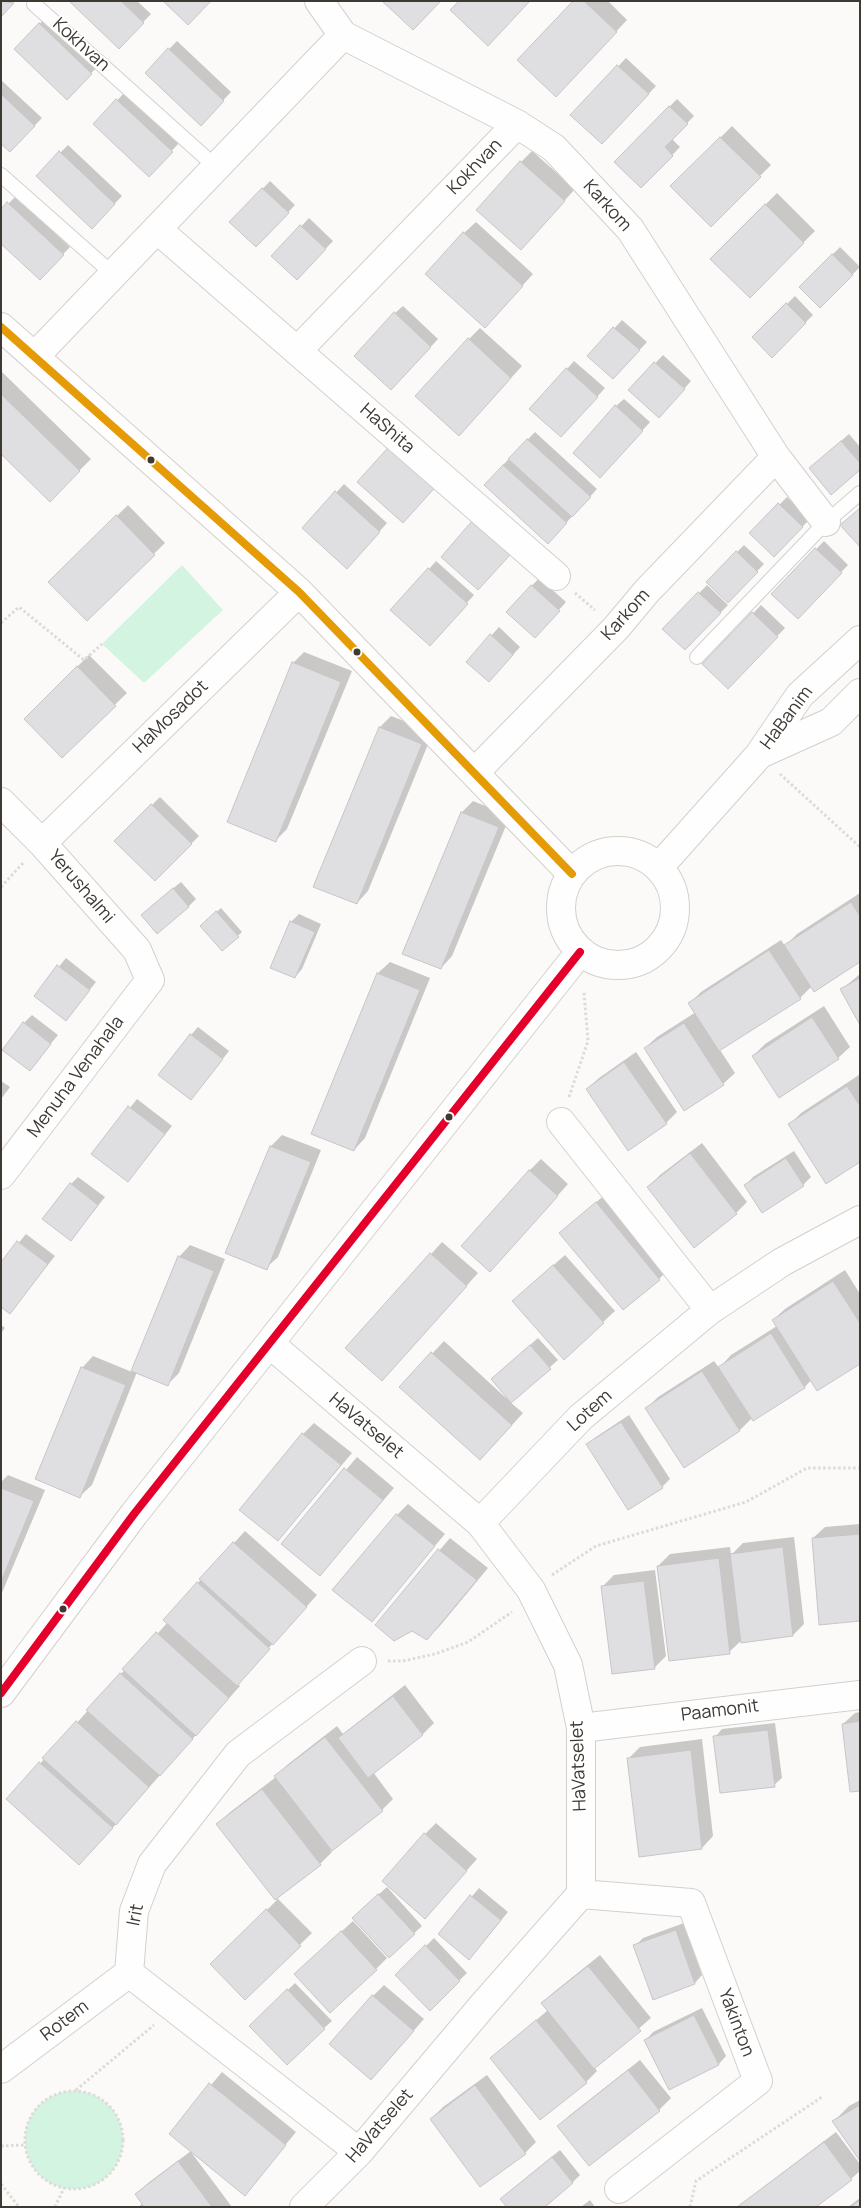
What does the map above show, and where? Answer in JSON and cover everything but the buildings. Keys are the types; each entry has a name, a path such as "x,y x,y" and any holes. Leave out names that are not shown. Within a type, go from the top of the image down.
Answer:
{"street":[{"name":"Kokhvan","path":"297,351 517,124 343,35 319,1"},
{"path":"35,356 158,230 343,35"},
{"name":"Karkom","path":"517,124 554,148 630,229 776,457 826,522"},
{"name":"HaShita","path":"158,230 556,576"},
{"path":"1,328 35,356 300,592 572,874"},
{"name":"Karkom","path":"475,772 616,628 647,591 776,457"},
{"name":"HaMosadot","path":"42,843 300,592"},
{"name":"HaBanim","path":"659,867 759,755 800,695 860,640"},
{"name":"HaBanim","path":"759,755 831,722 860,693"},
{"name":"Yerushalmi","path":"1,802 42,843 136,950 150,980"},
{"path":"624,851 643,856 659,867 670,883 676,902 675,922 667,940 653,954 636,964 616,966 597,962 580,952 569,939 562,922 561,906 564,889 572,874 586,860 605,852 624,851"},
{"path":"1,1693 134,1514 580,952"},
{"name":"Menuha Venahala","path":"1,1175 150,980"},
{"path":"561,1122 710,1310"},
{"name":"Lotem","path":"480,1523 581,1417 710,1310 782,1262 860,1220"},
{"name":"HaVatselet","path":"270,1344 480,1523 533,1594 568,1665 581,1728 581,1894 358,2152 304,2207"},
{"name":"Irit","path":"129,1974 134,1911 152,1864 238,1754 362,1660"},
{"name":"Paamonit","path":"581,1728 860,1695"},
{"name":"Yakinton","path":"581,1894 691,1903 758,2081 619,2189"},
{"path":"129,1974 358,2152"},
{"name":"Rotem","path":"1,2068 129,1974"}],"lane":[{"name":"Kokhvan","path":"34,4 216,167"},
{"path":"1,176 114,275"},
{"path":"697,656 826,522 860,493"}],"path":[{"path":"556,576 616,628"},
{"path":"1,623 19,607 84,660 102,644"},
{"path":"759,755 860,846"},
{"path":"561,1122 588,1041 580,952"},
{"path":"362,1660 403,1661 435,1654 468,1642 596,1546 746,1502 807,1468 860,1468"},
{"path":"76,2090 174,2008"},
{"path":"76,2090 92,2093 107,2102 117,2115 123,2132 123,2148 118,2163 108,2176 95,2184 80,2189 64,2188 49,2183 37,2173 28,2160 24,2144 25,2129 32,2113 43,2100 58,2093 76,2090"},
{"path":"690,2207 696,2181 822,2097"},
{"path":"1,2146 24,2144"},
{"path":"1,2184 19,2207"},
{"path":"55,2207 64,2188"}],"green space":[{"path":"182,565 223,610 144,683 102,644"},
{"path":"74,2091 93,2094 109,2105 120,2121 123,2140 120,2159 109,2175 93,2186 74,2189 55,2186 39,2175 28,2159 25,2140 28,2121 39,2105 55,2094"}],"transit line":[{"path":"1,327 299,592 572,874"},
{"path":"1,1693 134,1514 580,952"}]}
